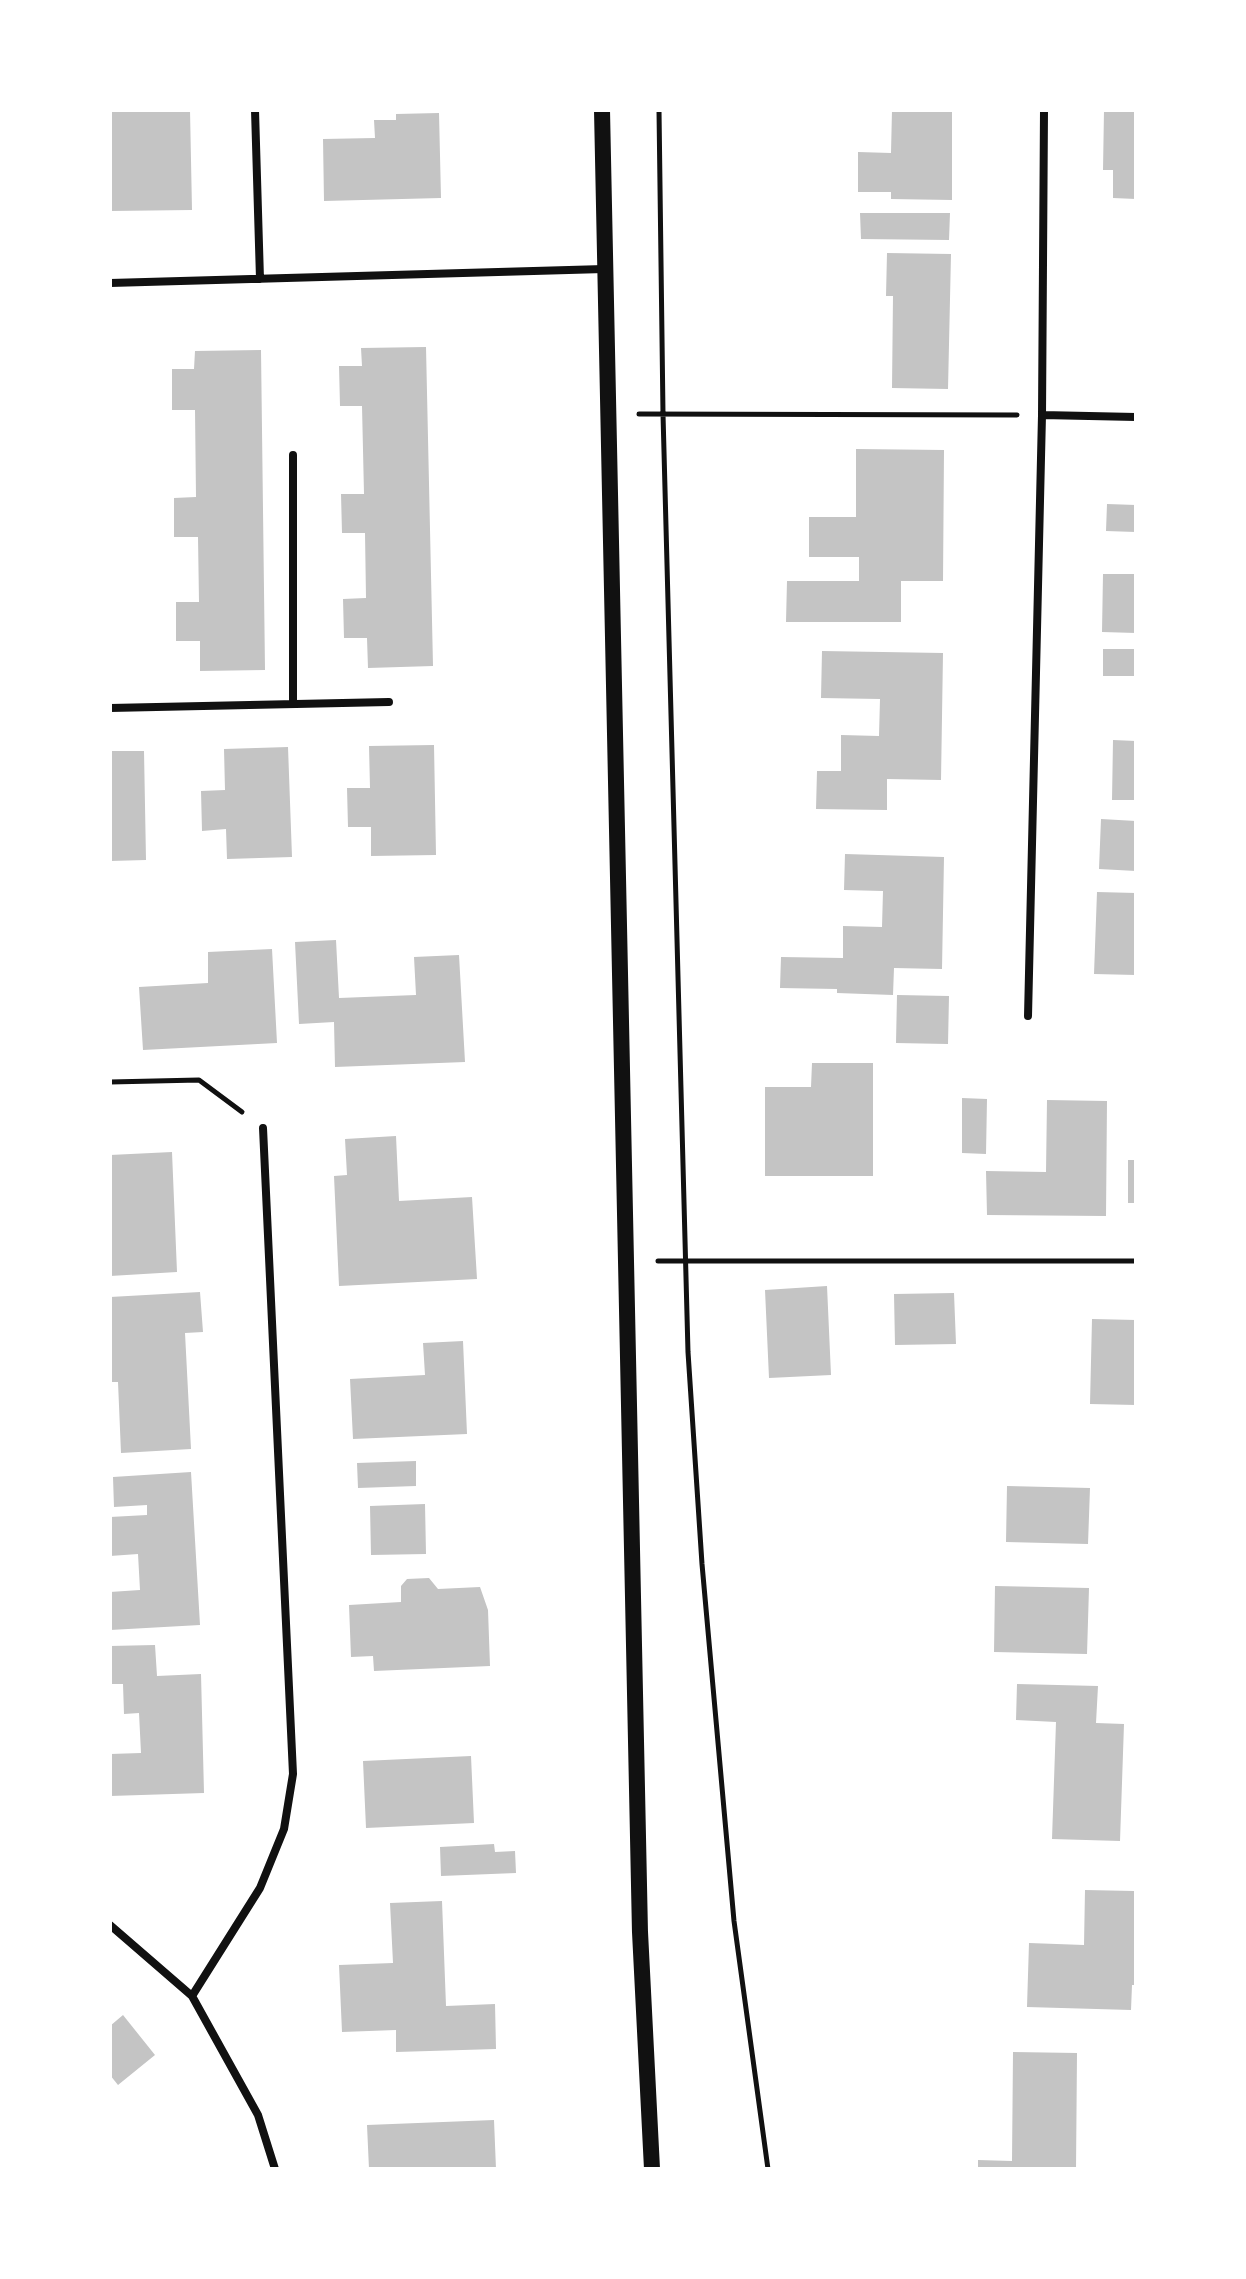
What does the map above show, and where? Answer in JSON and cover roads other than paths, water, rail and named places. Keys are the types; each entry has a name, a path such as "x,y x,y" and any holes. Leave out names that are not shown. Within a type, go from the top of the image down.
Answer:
{"main road":[{"path":"602,110 640,1932 652,2169"}],"street":[{"path":"255,110 260,279"},
{"path":"1028,1016 1042,415 1044,110"},
{"path":"110,283 604,269"},
{"path":"1042,415 1136,417"},
{"path":"293,455 293,704"},
{"path":"110,708 389,702"},
{"path":"192,1996 260,1888 284,1829 293,1774 263,1128"},
{"path":"110,1925 192,1996 258,2115 275,2169"}]}
